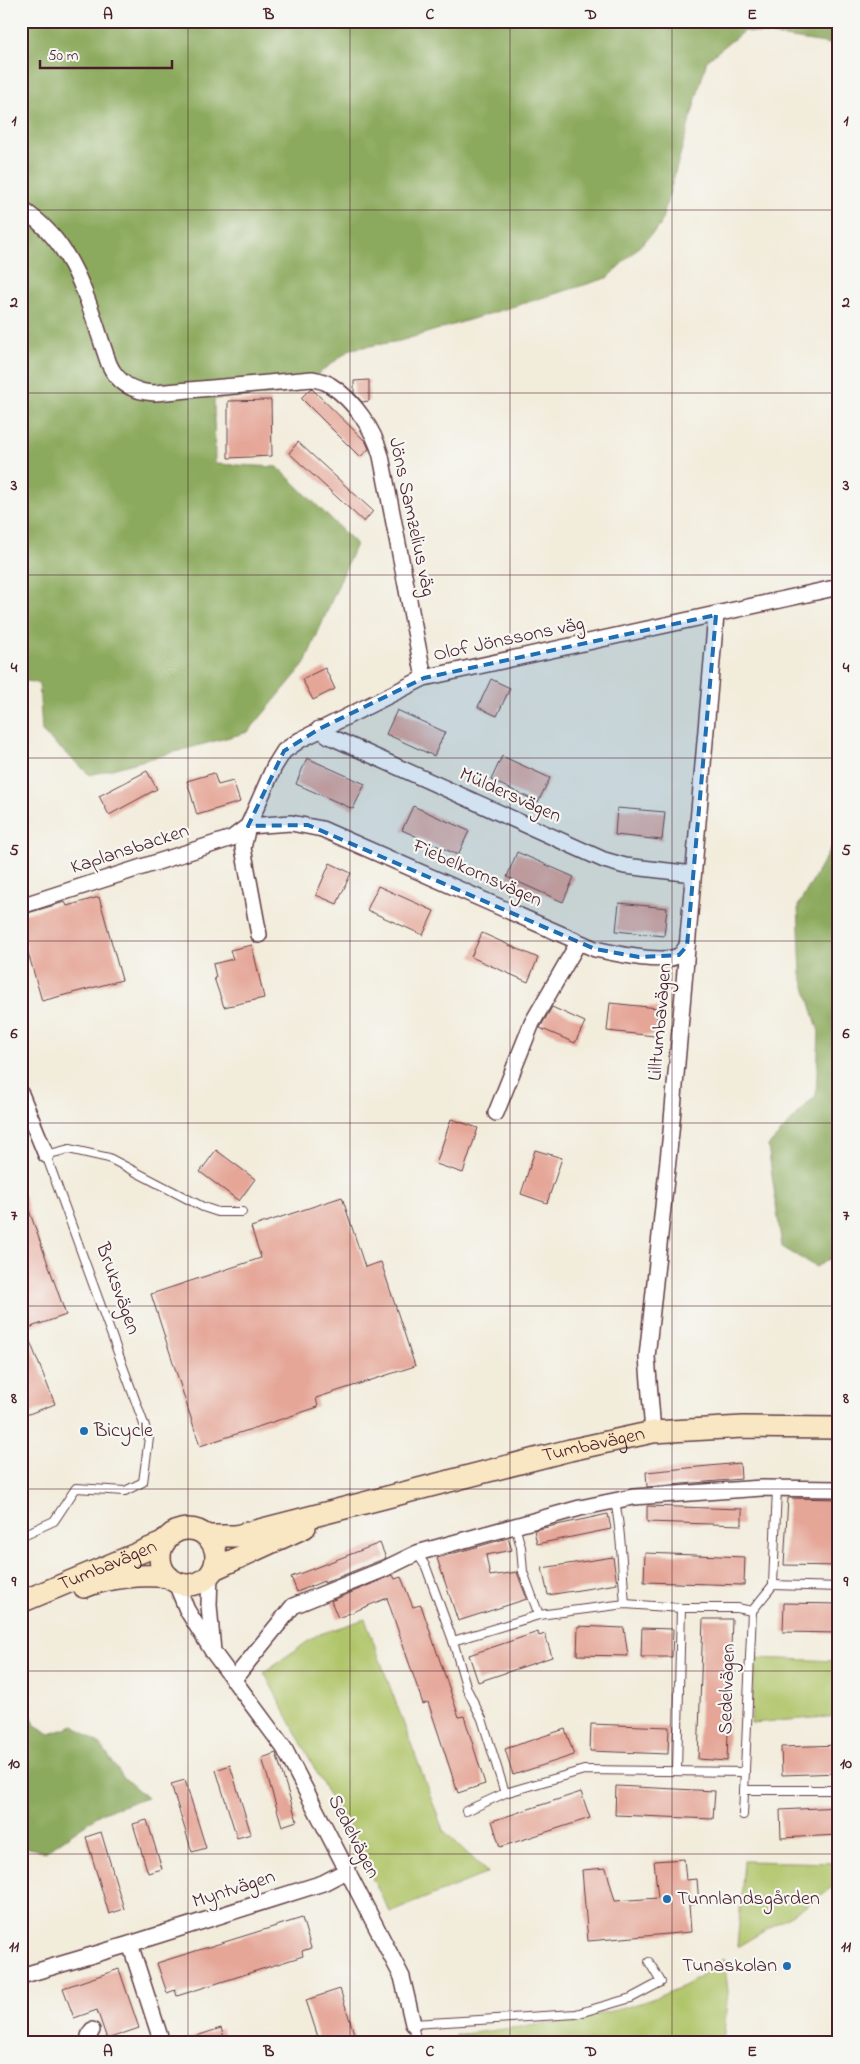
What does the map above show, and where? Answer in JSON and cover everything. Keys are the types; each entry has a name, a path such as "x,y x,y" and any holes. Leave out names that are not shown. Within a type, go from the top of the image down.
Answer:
{"main road":[{"name":"Tumbavägen","path":"206,1536 236,1536 570,1450 653,1432 743,1427 839,1428"},
{"name":"Tumbavägen","path":"212,1572 353,1505"},
{"path":"187,1529 206,1536 216,1550 212,1572 195,1584 184,1585 172,1579 161,1561 165,1542 178,1531 187,1529"},
{"name":"Tumbavägen","path":"21,1602 165,1542"},
{"name":"Tumbavägen","path":"21,1614 90,1584 153,1575 172,1579"}],"street":[{"name":"Jöns Samzelius väg","path":"21,209 46,227 58,241 77,272 109,364 120,380 133,390 155,393 312,378 329,384 370,426 377,440 424,678"},
{"name":"Olof Jönssons väg","path":"259,935 244,848 248,826 274,767 284,751 319,729 424,678 839,587"},
{"name":"Lilltumbavägen","path":"653,1432 648,1357 671,1132 716,615"},
{"name":"Müldersvägen","path":"319,729 329,736 604,860 625,866 692,874"},
{"name":"Fiebelkornsvägen","path":"248,826 291,823 322,829 551,928 578,943 608,952 638,957 668,958 679,955 687,946"},
{"name":"Kaplansbacken","path":"21,906 232,838 248,826"},
{"path":"496,1114 532,1023 578,943"},
{"name":"Bruksvägen","path":"21,1094 46,1154"},
{"path":"234,1679 293,1606 382,1570 417,1553 580,1508 633,1497 777,1488 839,1489"},
{"path":"212,1572 209,1605 213,1652"},
{"name":"Sedelvägen","path":"172,1579 187,1610 213,1652 284,1748 402,1977 414,2024"},
{"name":"Myntvägen","path":"21,1976 323,1883 348,1870"},
{"path":"130,1944 162,2043"}],"lane":[{"path":"46,1154 69,1149 109,1158 203,1206 218,1212 242,1212"},
{"name":"Bruksvägen","path":"21,1536 54,1521 76,1488 125,1491 143,1482 149,1438 46,1154"},
{"path":"453,1641 539,1615 625,1604 681,1608 737,1608 752,1611 773,1585 777,1488"},
{"path":"615,1502 621,1526 620,1551 625,1604"},
{"path":"515,1526 521,1547 523,1572 539,1615"},
{"path":"417,1553 426,1567 453,1641 467,1689 482,1719 505,1793"},
{"path":"773,1585 839,1587"},
{"path":"677,1770 681,1608"},
{"name":"Sedelvägen","path":"743,1815 752,1611"},
{"path":"466,1811 505,1793 584,1770 745,1772"},
{"path":"744,1790 839,1790"},
{"path":"417,2043 414,2024 576,2014 603,2008 631,1998 661,1982 649,1962"}],"highlighted area":[{"path":"716,615 687,946 679,955 639,957 595,949 308,825 248,826 284,751 319,729 424,678"}],"green space":[{"path":"21,21 839,21 839,60 832,44 744,31 707,60 660,226 607,278 400,341 351,349 293,393 214,399 215,464 278,467 356,544 304,665 248,732 90,775 42,732 39,683 21,680"},
{"path":"839,834 839,1253 816,1267 782,1247 768,1146 816,1095 819,1032 801,974 798,906"},
{"path":"365,1619 443,1830 488,1873 390,1912 264,1672 317,1635"},
{"path":"754,1658 839,1661 839,1716 751,1723"},
{"path":"21,1692 35,1725 50,1734 74,1726 100,1744 122,1776 147,1798 103,1812 45,1852 21,1846"},
{"path":"744,1861 839,1863 839,1882 806,1906 737,1947"},
{"path":"724,1958 728,1991 723,2043 454,2043 456,2035 570,2020 652,1999 685,1985"}],"building":[{"path":"369,380 369,401 362,402 354,393 354,381"},
{"path":"311,388 366,442 369,449 360,457 301,398"},
{"path":"271,400 272,456 228,458 228,401"},
{"path":"298,442 373,511 364,522 289,453"},
{"path":"325,668 335,689 313,700 302,679"},
{"path":"491,679 510,688 497,716 478,707"},
{"path":"397,710 445,732 434,756 386,734"},
{"path":"502,756 550,778 538,802 491,780"},
{"path":"307,758 365,784 353,809 296,784"},
{"path":"147,771 157,789 109,815 99,796"},
{"path":"214,773 218,785 233,781 240,802 197,815 187,781"},
{"path":"413,806 469,831 458,855 402,830"},
{"path":"617,808 665,812 662,840 615,835"},
{"path":"517,852 574,877 563,902 507,877"},
{"path":"330,863 351,873 337,904 316,895"},
{"path":"378,886 434,911 423,935 367,910"},
{"path":"99,897 122,980 42,1001 21,928 21,915 65,902 67,906"},
{"path":"619,903 667,908 664,936 616,931"},
{"path":"482,933 538,958 528,982 471,957"},
{"path":"252,945 264,998 224,1007 214,978 216,977 213,964 233,959 230,950"},
{"path":"610,1003 658,1008 655,1036 607,1031"},
{"path":"552,1007 585,1022 575,1043 540,1028"},
{"path":"451,1119 478,1128 463,1173 436,1164"},
{"path":"216,1150 255,1179 239,1201 200,1172"},
{"path":"535,1150 562,1158 547,1203 521,1194"},
{"path":"21,1193 23,1193 66,1315 25,1329 55,1404 21,1417"},
{"path":"342,1197 365,1267 381,1262 415,1366 316,1398 318,1407 200,1446 151,1294 261,1258 251,1227"},
{"path":"740,1463 741,1479 647,1487 646,1472"},
{"path":"788,1498 839,1499 839,1566 784,1565"},
{"path":"647,1506 742,1509 742,1525 647,1522"},
{"path":"608,1514 611,1529 537,1544 534,1530"},
{"path":"508,1538 512,1550 486,1555 490,1576 517,1572 527,1599 458,1621 437,1558"},
{"path":"380,1543 386,1558 297,1592 291,1577"},
{"path":"645,1553 745,1557 744,1585 644,1582"},
{"path":"613,1557 617,1584 548,1595 542,1568"},
{"path":"393,1575 395,1579 401,1577 413,1607 421,1605 459,1717 464,1716 485,1784 458,1793 428,1702 423,1704 387,1598 338,1618 331,1601"},
{"path":"784,1603 839,1604 839,1633 783,1632"},
{"path":"703,1619 732,1619 727,1761 698,1759"},
{"path":"578,1626 624,1628 628,1656 577,1655"},
{"path":"642,1628 673,1629 672,1657 641,1657"},
{"path":"538,1632 539,1636 545,1634 552,1657 478,1682 469,1655"},
{"path":"591,1724 669,1727 668,1754 590,1751"},
{"path":"565,1729 574,1755 513,1775 505,1749"},
{"path":"839,1745 839,1773 782,1775 781,1747"},
{"path":"276,1753 297,1821 282,1826 262,1758"},
{"path":"230,1765 251,1834 237,1838 216,1770"},
{"path":"185,1780 206,1848 192,1852 171,1784"},
{"path":"616,1786 715,1791 713,1819 615,1815"},
{"path":"581,1792 590,1818 500,1847 492,1821"},
{"path":"839,1807 839,1835 781,1838 780,1810"},
{"path":"147,1820 162,1869 148,1873 133,1824"},
{"path":"101,1832 124,1909 109,1914 86,1837"},
{"name":"Tunnlandsgården","path":"684,1859 686,1880 697,1879 699,1904 689,1905 691,1932 588,1941 582,1870 606,1868 615,1901 658,1898 654,1861"},
{"path":"302,1918 311,1948 302,1951 303,1956 177,1996 175,1990 167,1993 157,1963"},
{"path":"119,1969 139,2028 107,2039 97,2010 74,2018 63,1988"},
{"path":"340,1989 357,2043 320,2043 306,2000"},
{"path":"221,2028 226,2043 184,2043 184,2040"}],"place":[{"name":"Bicycle","path":"84,1431"},
{"name":"Tunnlandsgården","path":"667,1899"},
{"name":"Tunaskolan","path":"787,1966"}]}
